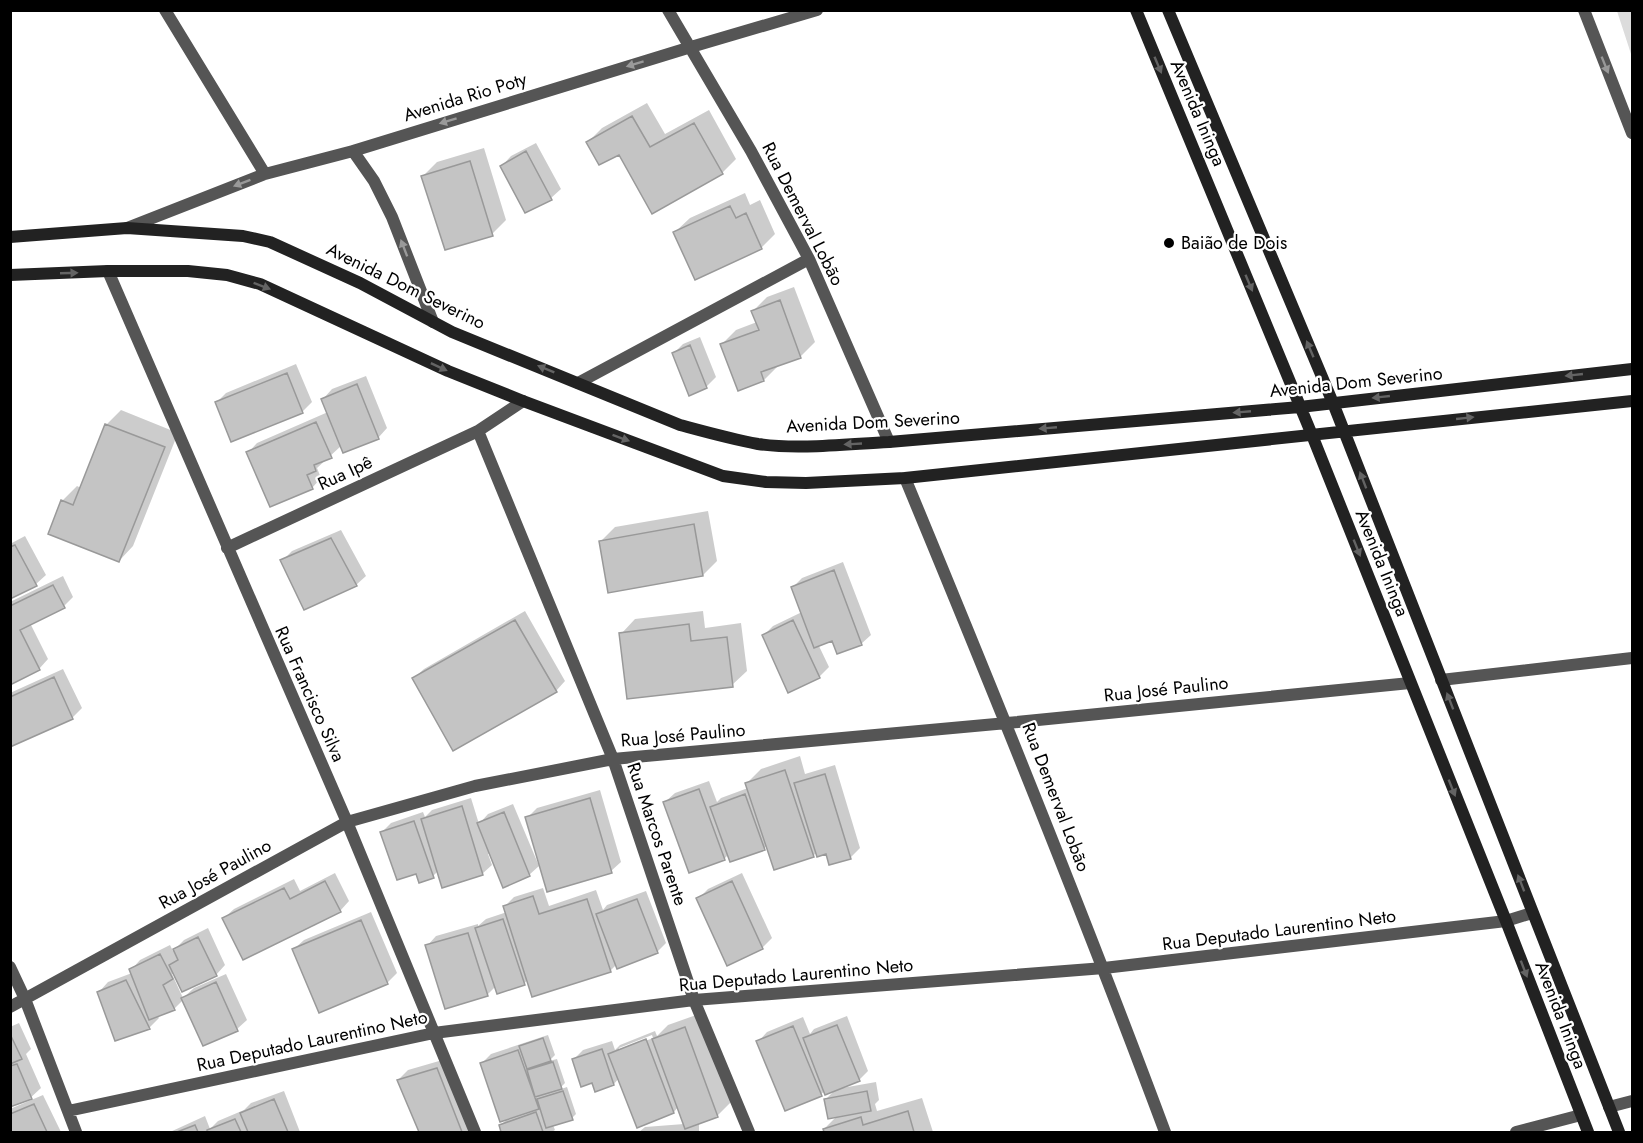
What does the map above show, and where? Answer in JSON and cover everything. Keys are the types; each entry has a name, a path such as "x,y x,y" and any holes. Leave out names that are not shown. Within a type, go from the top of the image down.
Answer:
{"main road":[{"name":"Avenida Ininga","path":"1136,10 1312,435 1506,921 1587,1132"},
{"name":"Avenida Ininga","path":"1168,10 1333,403 1619,1132"},
{"name":"Avenida Dom Severino","path":"10,237 127,228 224,234 270,242 360,283 452,332 681,424 717,436 760,444 822,446 889,442 1300,407 1632,369"},
{"path":"10,275 188,271 227,275 260,284 448,371 523,401 723,476 766,482 806,483 905,478 1632,401"}],"street":[{"path":"165,10 265,174"},
{"name":"Rua Demerval Lobão","path":"668,10 751,151 809,259 889,442"},
{"name":"Avenida Rio Poty","path":"127,228 265,174 353,151 817,10"},
{"path":"1584,10 1632,133"},
{"path":"353,151 374,182 392,217 433,322"},
{"path":"578,382 809,259"},
{"name":"Rua Francisco Silva","path":"108,271 347,822 475,1132"},
{"path":"478,430 523,401"},
{"name":"Rua Ipê","path":"227,548 478,430"},
{"name":"Rua Marcos Parente","path":"478,430 613,759 694,1000 750,1132"},
{"name":"Rua Demerval Lobão","path":"905,478 1007,723 1104,968 1165,1132"},
{"path":"1441,680 1632,658"},
{"name":"Rua José Paulino","path":"10,1007 347,822 475,786 613,759 1410,683"},
{"name":"Rua Deputado Laurentino Neto","path":"68,1111 434,1033 694,1000 1104,968 1506,921 1532,913"},
{"path":"10,967 25,999 76,1132"},
{"path":"1609,1107 1632,1101"},
{"path":"1516,1132 1581,1115"}],"shaded area":[{"path":"1617,11 1632,11 1632,57"}],"building":[{"path":"632,116 650,147 694,123 723,174 652,214 619,155 599,165 586,142"},
{"path":"526,151 552,200 525,213 500,166"},
{"path":"470,161 493,236 445,250 421,176"},
{"path":"730,206 736,218 746,213 762,249 695,280 673,232"},
{"path":"780,300 801,358 761,372 764,381 738,391 720,344 759,330 751,311"},
{"path":"690,345 707,388 689,396 672,353"},
{"path":"287,373 303,413 231,442 215,402"},
{"path":"357,384 379,439 343,453 321,399"},
{"path":"316,422 332,458 314,465 316,471 307,475 313,489 270,507 246,452"},
{"path":"105,424 165,447 119,562 48,534 61,500 73,505"},
{"path":"694,524 703,576 608,593 599,541"},
{"path":"331,538 357,586 304,610 280,560"},
{"path":"15,545 37,586 10,599 10,547"},
{"path":"834,570 862,645 837,654 832,641 814,648 791,587"},
{"path":"53,585 65,608 20,630 40,670 10,685 10,606"},
{"path":"515,620 557,692 453,751 412,678"},
{"path":"793,620 820,678 788,693 762,635"},
{"path":"689,624 691,641 727,637 733,687 627,699 619,633"},
{"path":"54,677 73,719 10,747 10,697"},
{"path":"785,770 814,857 774,870 745,783"},
{"path":"825,774 851,859 829,865 826,854 817,857 794,783"},
{"path":"699,789 725,860 689,873 663,802"},
{"path":"745,794 765,850 730,862 710,807"},
{"path":"590,798 612,873 547,892 525,817"},
{"path":"462,806 483,875 442,888 421,819"},
{"path":"504,812 530,876 503,888 477,823"},
{"path":"414,821 434,878 419,883 416,874 397,880 380,832"},
{"path":"325,881 341,912 243,960 222,918 284,888 290,899"},
{"path":"732,881 763,949 727,966 696,898"},
{"path":"533,896 539,914 587,899 611,972 532,997 503,906"},
{"path":"637,899 658,953 617,969 596,914"},
{"path":"503,919 525,985 497,994 475,928"},
{"path":"361,920 388,984 319,1013 292,949"},
{"path":"468,933 488,996 445,1009 425,945"},
{"path":"198,937 217,976 182,992 169,965 178,960 173,949"},
{"path":"160,954 173,979 163,985 175,1010 149,1020 129,969"},
{"path":"126,980 150,1029 115,1041 97,992"},
{"path":"216,982 238,1031 203,1046 181,998"},
{"path":"837,1025 860,1081 825,1095 803,1038"},
{"path":"793,1026 822,1096 785,1111 756,1041"},
{"path":"685,1027 718,1117 685,1129 652,1039"},
{"path":"10,1034 22,1059 10,1064"},
{"path":"543,1038 551,1061 527,1069 519,1046"},
{"path":"646,1039 674,1113 637,1128 608,1054"},
{"path":"602,1049 614,1085 595,1092 592,1083 581,1087 572,1059"},
{"path":"518,1050 539,1109 500,1122 480,1063"},
{"path":"553,1062 562,1089 535,1097 527,1070"},
{"path":"17,1064 32,1099 10,1107 10,1066"},
{"path":"437,1068 462,1132 419,1132 397,1080"},
{"path":"563,1091 573,1120 546,1128 537,1099"},
{"path":"867,1091 871,1111 828,1119 824,1099"},
{"path":"274,1099 288,1132 248,1132 240,1113"},
{"path":"34,1104 47,1132 10,1132 10,1114"},
{"path":"908,1111 914,1132 824,1132 823,1129 861,1117 863,1125"},
{"path":"536,1112 543,1132 501,1132 499,1125"},
{"path":"235,1119 241,1132 207,1132 207,1130"},
{"path":"195,1125 198,1132 177,1132"}],"place":[{"name":"Baião de Dois","path":"1169,243"}]}
